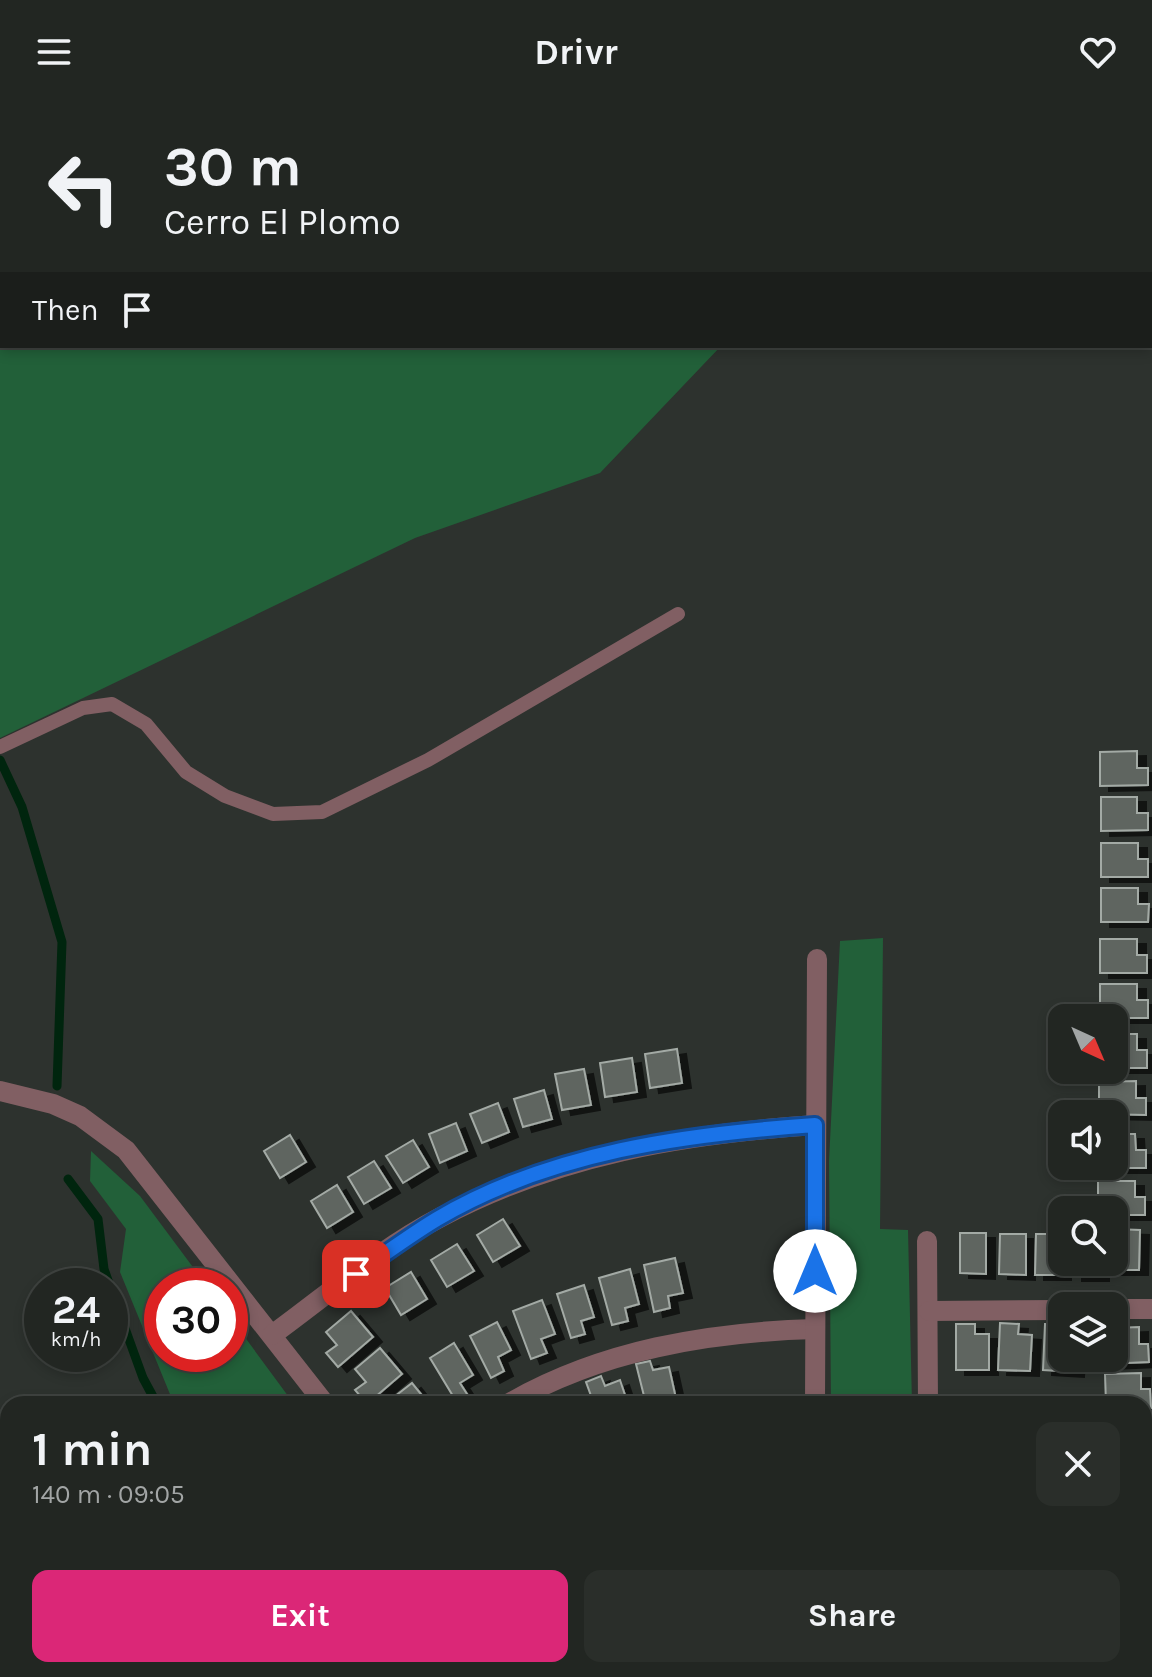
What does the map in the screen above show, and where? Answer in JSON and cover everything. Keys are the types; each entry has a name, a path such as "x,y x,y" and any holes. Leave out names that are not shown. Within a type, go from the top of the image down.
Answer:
{"street":[{"path":"815,1396 817,959"},
{"path":"0,1091 39,1099 80,1116 126,1150 319,1396"},
{"path":"272,1335 438,1218 526,1177 612,1151 742,1131 815,1125"},
{"path":"927,1241 928,1396"},
{"path":"1128,1309 1152,1309"},
{"path":"929,1311 1048,1310"},
{"path":"525,1396 558,1380 656,1347 735,1334 815,1329"}],"lane":[{"path":"0,747 83,708 112,704 146,724 186,772 225,796 273,814 322,812 428,760 678,614"}],"green space":[{"path":"0,348 719,348 600,473 415,538 0,738"},
{"path":"883,938 880,1229 908,1230 912,1396 831,1396 829,1161 840,941"},
{"path":"91,1151 140,1196 194,1268 144,1268 144,1331 128,1292 128,1268 121,1268 126,1229 90,1181"},
{"path":"248,1341 288,1396 171,1396 161,1372 248,1372"}],"building":[{"path":"1137,751 1137,768 1148,768 1148,785 1100,786 1100,752"},
{"path":"1101,797 1137,797 1137,813 1148,813 1148,830 1101,831"},
{"path":"1101,843 1138,843 1138,859 1148,859 1148,877 1101,877"},
{"path":"1101,888 1138,888 1138,904 1149,904 1148,922 1101,922"},
{"path":"1100,939 1137,939 1137,955 1147,955 1147,973 1100,973"},
{"path":"1100,984 1137,984 1137,1000 1148,1000 1148,1018 1128,1018 1128,1004 1100,1004"},
{"path":"1128,1034 1137,1034 1137,1050 1147,1050 1147,1068 1128,1068"},
{"path":"677,1049 682,1083 650,1088 645,1054"},
{"path":"632,1058 637,1092 605,1097 600,1063"},
{"path":"584,1069 591,1105 562,1110 555,1074"},
{"path":"1128,1081 1136,1081 1136,1098 1146,1098 1146,1115 1128,1115 1128,1100 1099,1100 1099,1084 1128,1084"},
{"path":"544,1090 552,1119 523,1127 514,1099"},
{"path":"498,1103 509,1132 482,1143 470,1114"},
{"path":"456,1123 467,1151 440,1163 429,1134"},
{"path":"1128,1134 1135,1134 1136,1150 1146,1150 1146,1168 1128,1168"},
{"path":"290,1135 306,1162 280,1178 264,1151"},
{"path":"413,1140 429,1167 403,1183 386,1156"},
{"path":"374,1161 391,1188 364,1204 348,1177"},
{"path":"1098,1181 1135,1181 1135,1197 1145,1197 1145,1215 1128,1215 1128,1196 1098,1196"},
{"path":"337,1185 353,1212 327,1228 311,1201"},
{"path":"503,1219 520,1246 493,1262 477,1235"},
{"path":"1128,1230 1140,1230 1139,1270 1128,1270"},
{"path":"960,1233 986,1233 986,1274 960,1273"},
{"path":"1000,1234 1026,1234 1026,1275 999,1274"},
{"path":"1036,1234 1048,1234 1048,1275 1035,1275"},
{"path":"457,1244 474,1271 447,1287 431,1260"},
{"path":"675,1258 683,1293 668,1296 670,1308 654,1312 644,1265"},
{"path":"630,1269 639,1304 625,1308 628,1321 612,1325 599,1278"},
{"path":"411,1272 427,1299 401,1315 385,1288"},
{"path":"584,1285 594,1317 581,1321 585,1334 571,1338 557,1294"},
{"path":"542,1300 555,1334 541,1339 547,1353 531,1359 513,1311"},
{"path":"351,1311 373,1337 338,1367 326,1353 337,1345 326,1332"},
{"path":"497,1322 511,1350 498,1357 504,1371 491,1378 470,1336"},
{"path":"1000,1323 1019,1324 1018,1334 1032,1335 1030,1371 998,1370"},
{"path":"956,1324 975,1324 975,1334 989,1334 989,1370 956,1370"},
{"path":"1045,1324 1048,1324 1048,1370 1043,1370"},
{"path":"1128,1327 1139,1327 1139,1344 1148,1344 1149,1362 1128,1363"},
{"path":"454,1343 473,1375 460,1383 467,1394 453,1396 430,1358"},
{"path":"380,1348 402,1374 376,1396 360,1396 355,1390 366,1382 355,1369"},
{"path":"650,1361 653,1370 669,1367 675,1396 644,1396 636,1364"},
{"path":"1141,1373 1141,1389 1150,1389 1150,1396 1106,1396 1105,1374"},
{"path":"601,1376 605,1386 620,1380 625,1396 591,1396 586,1382"},
{"path":"412,1383 423,1396 395,1396"}],"waterway":[{"path":"0,760 22,807 62,942 57,1086"},
{"path":"68,1179 98,1219 104,1268"},
{"path":"128,1337 153,1396"}],"route":[{"path":"356,1274 438,1218 526,1177 612,1151 742,1131 815,1125 815,1271"}]}
